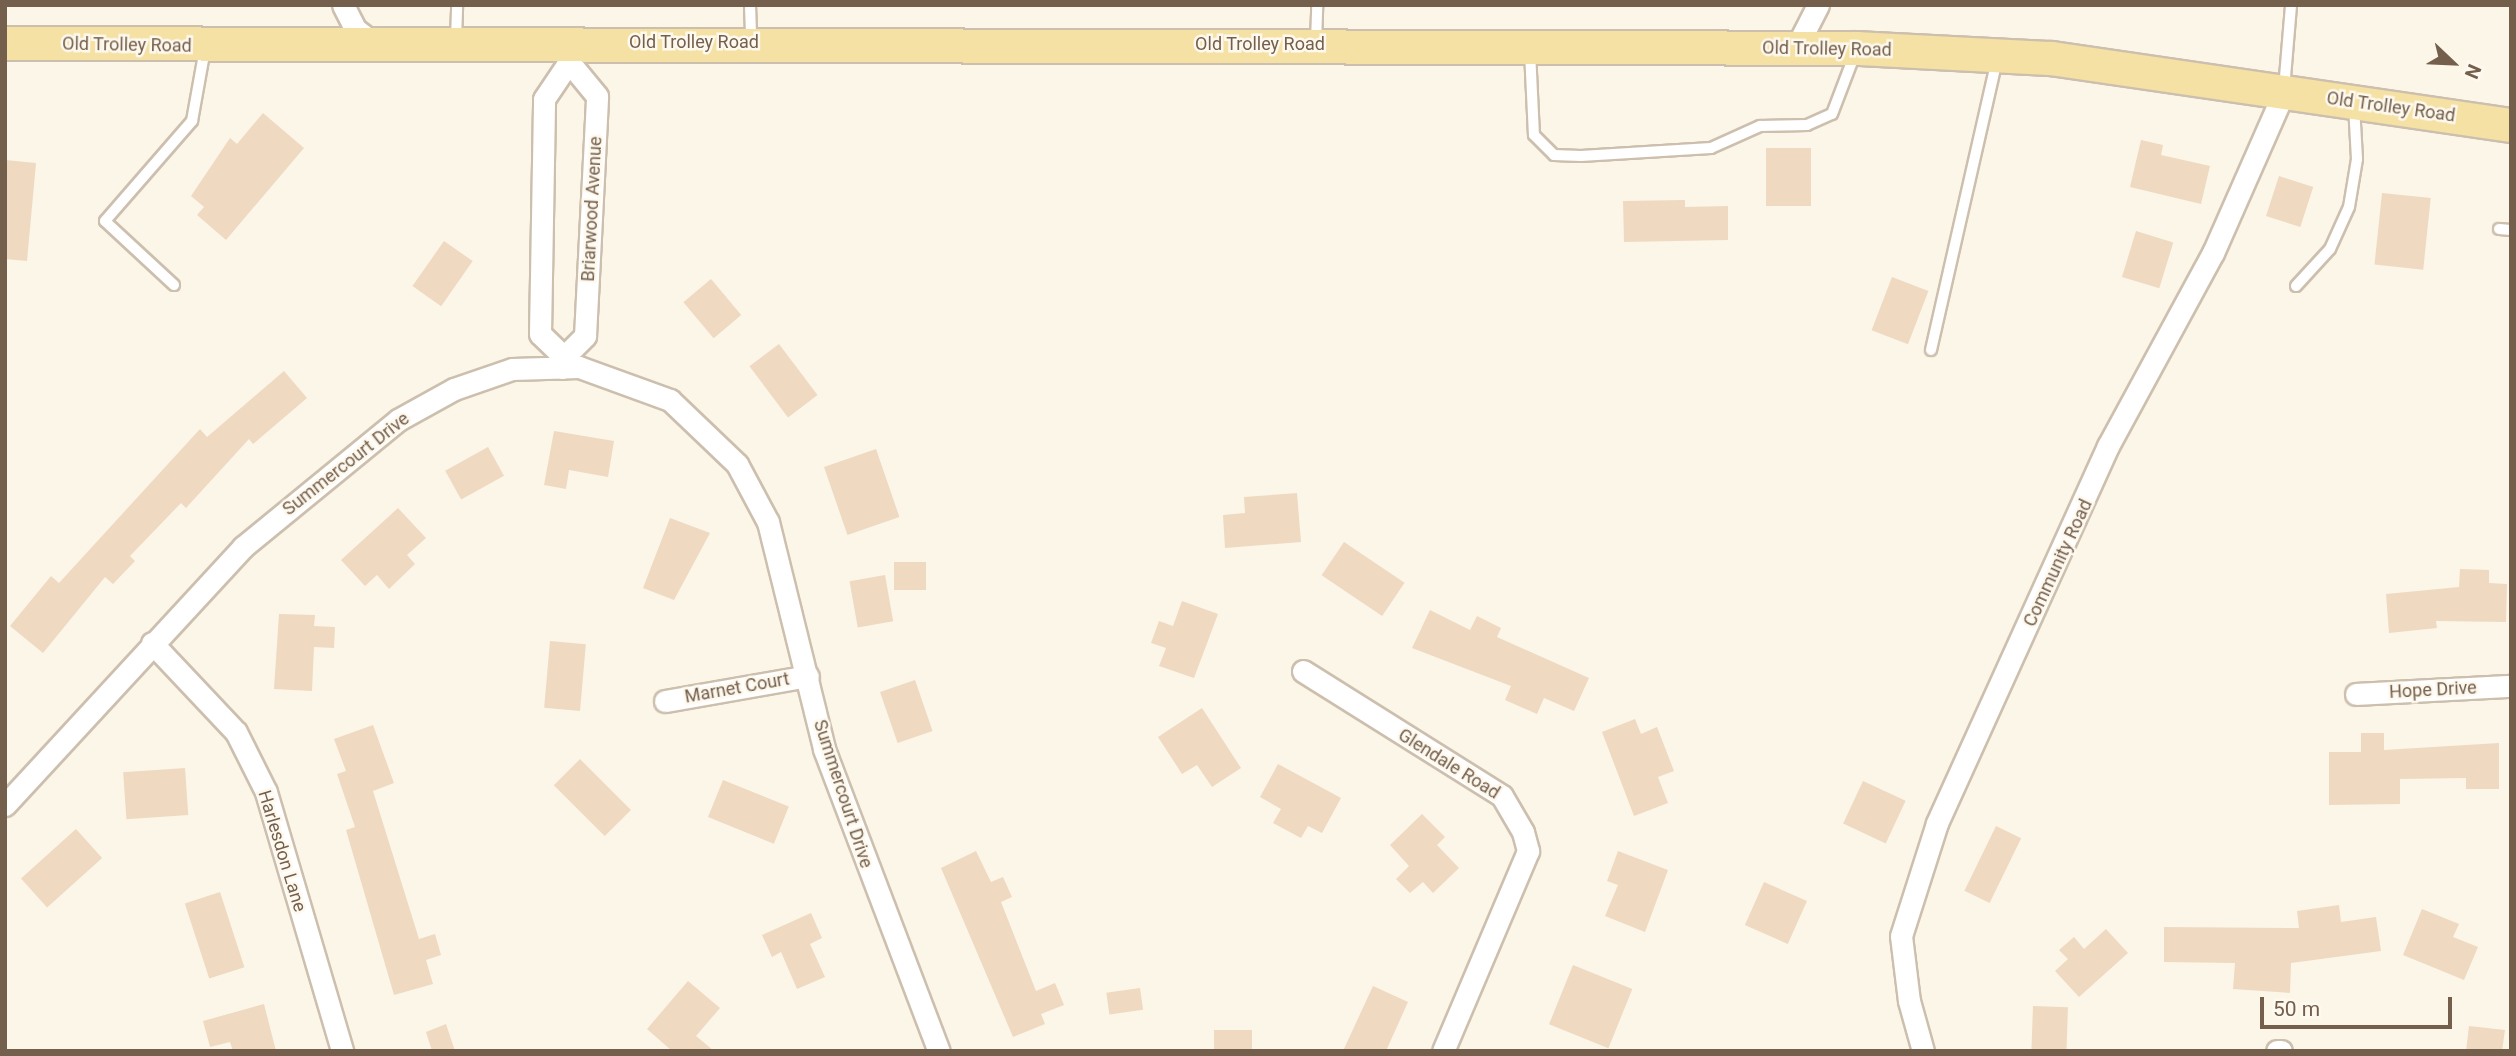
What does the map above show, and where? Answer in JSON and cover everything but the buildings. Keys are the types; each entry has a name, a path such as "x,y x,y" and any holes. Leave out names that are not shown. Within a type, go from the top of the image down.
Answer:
{"main road":[{"name":"Old Trolley Road","path":"5,44 205,46 456,42 569,52 751,43 1530,44 1857,48 1998,56 2511,124"}],"street":[{"path":"342,5 355,29 372,43"},
{"path":"1796,48 1818,5"},
{"path":"563,363 540,334 544,99 569,52"},
{"name":"Briarwood Avenue","path":"563,363 585,336 597,96 569,52"},
{"name":"Community Road","path":"1923,1051 1909,1001 1901,936 1934,832 2108,446 2213,253 2284,92"},
{"name":"Summercourt Drive","path":"5,806 243,547 398,420 454,389 512,369 563,363 608,376 670,400 737,464 768,522 824,749 862,858 898,933 934,1050"},
{"name":"Harlesdon Lane","path":"152,643 236,732 266,792 342,1051"},
{"name":"Glendale Road","path":"1303,671 1502,796 1523,832 1528,852 1443,1051"},
{"name":"Marnet Court","path":"665,701 808,676"},
{"name":"Hope Drive","path":"2356,694 2511,686"}],"lane":[{"path":"456,42 457,5"},
{"path":"750,5 751,43"},
{"path":"1316,44 1317,5"},
{"path":"2284,92 2291,5"},
{"path":"1530,44 1534,135 1554,155 1581,156 1711,148 1760,126 1807,125 1832,114 1857,48"},
{"path":"174,285 105,221 192,121 205,46"},
{"path":"1931,350 1998,56"},
{"path":"2296,286 2330,249 2349,207 2357,159 2354,102"}]}
